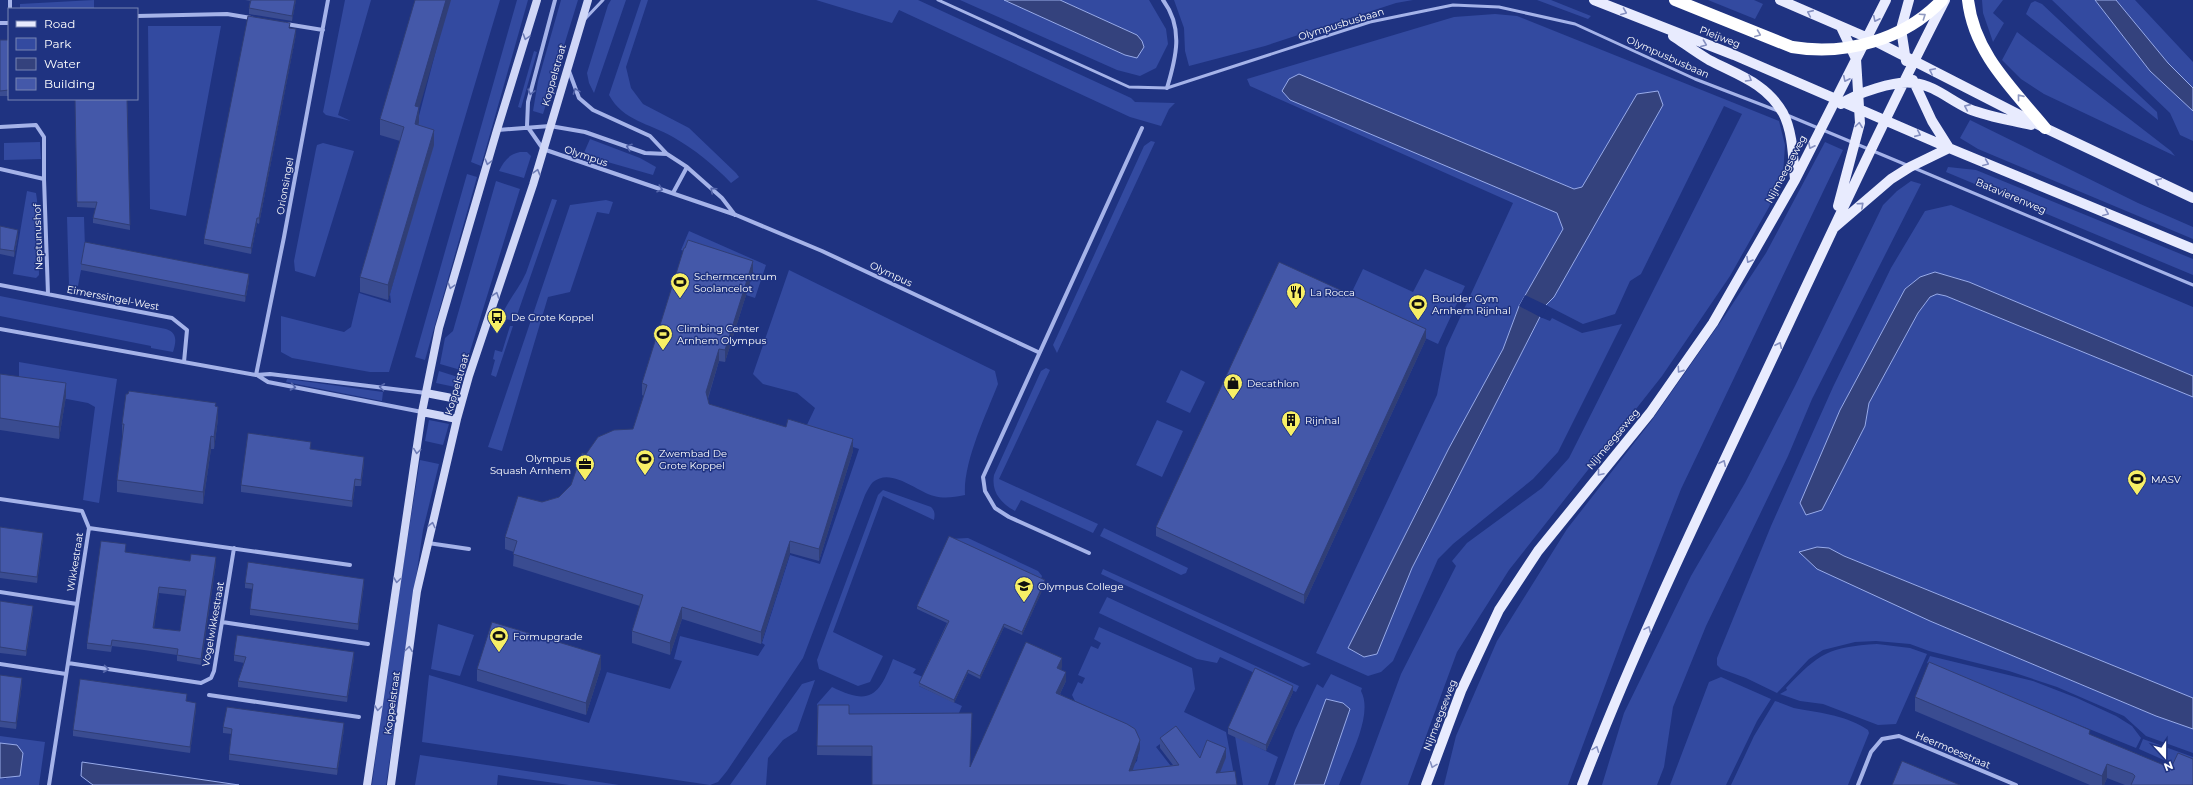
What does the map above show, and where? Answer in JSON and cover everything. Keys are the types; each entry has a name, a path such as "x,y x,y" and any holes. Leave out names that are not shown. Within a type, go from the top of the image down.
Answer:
{"highway":[{"name":"Pleijweg","path":"1674,0 1792,47 1812,50 1862,46"},
{"path":"1862,46 1902,29 1934,9 1942,0"},
{"path":"1968,0 1975,34 1990,62 2045,128"}],"main road":[{"name":"Pleijweg","path":"1594,0 1654,25 1734,55 1840,100"},
{"path":"1780,0 1841,26 1862,46 1910,59 2045,128 2193,198"},
{"name":"Nijmeegseweg","path":"1426,785 1461,691 1499,610 1538,551 1650,413 1713,323 1795,180 1829,112 1840,100 1862,46 1886,0"},
{"path":"1582,785 1608,719 1700,513 1871,150 1886,120 1909,83 1910,59 1902,29 1909,0"},
{"path":"1910,59 1945,0"},
{"path":"1654,25 1710,60 1738,72 1759,85 1772,97 1783,113 1788,128 1795,180"},
{"path":"1832,231 1860,123 1862,46 1841,26"},
{"path":"1832,231 1877,190 1910,167 1950,148 1909,83"},
{"path":"1840,100 1909,83 1930,88 1968,108 1996,117 2045,128"},
{"name":"Batavierenweg","path":"1840,100 1950,148 2193,249"}],"street":[{"name":"Orionsingel","path":"256,375 328,0"},
{"name":"Koppelstraat","path":"367,785 422,412 438,328 537,0"},
{"path":"543,149 527,126 528,102 555,0"},
{"name":"Koppelstraat","path":"391,785 417,591 457,419 543,149 588,0"},
{"path":"1162,0 1167,6 1177,37 1176,56 1167,88"},
{"path":"138,16 227,14 257,19"},
{"path":"280,23 323,30"},
{"name":"Olympus","path":"567,66 579,98 593,110 650,136 667,154 687,166 722,198 736,215"},
{"name":"Neptunushof","path":"0,127 36,125 44,138 48,294"},
{"name":"Olympus","path":"497,130 527,126 550,126 585,132 645,153 667,154"},
{"path":"1089,554 1009,517 995,508 985,491 983,477 1038,352 1142,128"},
{"name":"Olympus","path":"543,149 736,215 822,250 1038,352"},
{"path":"673,193 687,166"},
{"path":"0,169 44,179"},
{"name":"Eimerssingel-West","path":"0,285 172,318 187,330 184,362"},
{"path":"0,329 256,375 270,374 426,393 462,400"},
{"path":"256,375 268,382 457,419"},
{"name":"Wikkestraat","path":"0,499 82,511 89,528 49,785"},
{"path":"89,528 350,565"},
{"path":"428,543 469,550"},
{"name":"Vogelwikkestraat","path":"68,663 201,683 211,678 214,671 234,548"},
{"name":"Wikkestraat","path":"0,592 77,604"},
{"path":"222,622 368,644"},
{"path":"0,664 66,674"},
{"path":"209,695 359,717"},
{"name":"Heermoesstraat","path":"1858,785 1871,752 1882,739 1899,736 2016,785"}],"lane":[{"path":"580,25 602,0"},
{"name":"Olympusbusbaan","path":"938,0 1129,87 1167,88 1370,22 1453,5 1499,7 1575,24 1695,79 1820,128"},
{"name":"Batavierenweg","path":"1820,128 2193,285"}],"green space":[{"path":"94,0 94,8 20,8 20,4"},
{"path":"345,0 371,0 338,115 351,121 326,115 323,112"},
{"path":"449,0 500,0 389,372 370,372 292,358 281,352 281,316 344,332 351,327 359,293 391,303 390,294 431,148 413,139"},
{"path":"517,0 528,0 481,166 471,162"},
{"path":"561,0 578,0 543,114 533,111 538,81"},
{"path":"611,0 626,0 594,93 589,83 587,73 608,5"},
{"path":"641,0 648,0 626,67 631,88 643,104 689,128 736,173 739,177 731,183 711,164 689,147 664,132 629,116 622,111 609,95"},
{"path":"816,0 918,0 1131,98 1135,102 1175,103 1169,109 1161,126 1130,117 899,10 892,23"},
{"path":"960,0 1004,0 1125,55 1137,35 1060,0 1149,0 1166,29 1168,44 1156,68 1140,76 1117,70"},
{"path":"1174,0 1413,0 1396,3 1265,46 1189,66 1185,51 1184,28"},
{"path":"1537,0 1551,0 1591,16 1588,19"},
{"path":"1708,0 1754,0 1763,4 1755,19"},
{"path":"1982,0 2003,0 1993,13 2004,23 1993,42 1983,13"},
{"path":"2052,0 2095,0 2150,71 2193,111 2193,141 2180,135 2170,113"},
{"path":"2116,0 2135,0 2193,62 2193,88 2168,63"},
{"path":"2035,1 2042,4 2157,112 2158,120 2026,14 2031,3"},
{"path":"1495,14 1517,16 1779,121 1785,145 1783,175 1769,207 1730,276 1662,376 1509,570 1457,652 1408,785 1360,785 1401,674 1456,566 1452,561 1467,543 1542,488 1569,458 1742,114 1724,106 1641,274 1630,281 1615,314 1583,324 1546,305 1554,297 1663,105 1582,187 1574,189 1299,74 1557,213 1563,229 1519,306 1503,349 1449,448 1348,648 1364,657 1377,654 1412,568 1540,317 1550,321 1552,318 1582,333 1622,324 1558,452 1533,479 1453,544 1438,559 1393,661 1381,672 1368,676 1316,653 1437,395 1446,348 1513,203 1250,86 1247,79 1454,17"},
{"path":"148,26 221,26 186,216 150,209"},
{"path":"2017,32 2171,151 2175,156 2044,94 2021,79 2002,60"},
{"path":"534,51 537,52 521,108 518,107"},
{"path":"1970,120 2138,203 2193,227 2193,239 1978,149 1960,138"},
{"path":"590,139 640,158 656,167 653,175 583,155"},
{"path":"1151,141 1155,142 1057,353 1053,345 1144,146"},
{"path":"40,142 41,159 4,160 4,143"},
{"path":"1825,142 1843,150 1681,489 1625,632 1568,785 1444,785 1456,736 1497,641 1567,529 1652,420 1724,317 1766,253"},
{"path":"323,143 354,151 315,277 295,271 294,261 316,149 317,145"},
{"path":"520,152 527,152 531,156 524,178 499,171 507,158"},
{"path":"1948,167 1976,170 2193,259 2193,275 1946,172"},
{"path":"467,174 477,177 425,360 415,357"},
{"path":"496,181 520,189 464,371 440,364 445,338 453,331"},
{"path":"1911,181 1921,184 1812,399 1788,456 1706,626 1673,707 1664,767 1657,785 1602,785 1624,713 1691,576 1745,483 1795,386 1883,205 1897,191"},
{"path":"27,191 36,193 37,200 39,275 36,278 13,274"},
{"path":"552,199 557,200 515,321 501,318 506,306 526,273"},
{"path":"606,200 613,202 609,214 597,212 570,292 548,297 502,451 488,447 570,205"},
{"path":"1951,205 2193,307 2193,376 1969,282 1942,274 1935,274 1922,277 1905,289 1840,410 1865,426 1869,403 1918,313 1930,297 1937,294 1946,296 2193,397 2193,698 1844,556 1829,548 1930,621 2156,716 2193,729 2193,753 2146,736 2124,716 2057,687 2009,671 1929,651 1910,644 1876,641 1855,642 1823,650 1809,659 1777,693 1746,678 1721,669 1717,665 1717,658 1771,526 1833,387 1891,268 1925,211"},
{"path":"67,217 84,217 85,249 78,286 69,285"},
{"path":"689,231 766,265 755,298 746,295 753,273 681,250"},
{"name":"Boulder Gym Arnhem Rijnhal","path":"1363,269 1413,292 1425,269 1465,286 1438,344 1347,302"},
{"path":"789,270 995,371 998,384 971,454 965,482 965,495 946,498 938,497 904,482 888,477 880,478 872,483 865,495 803,658 727,771 718,782 710,785 422,742 429,675 589,723 607,672 670,689 682,661 674,659 680,636 758,656 765,645 762,643 790,555 820,564 859,449 804,431 815,408 797,393 763,384 753,374"},
{"path":"0,296 166,329 173,333 175,338 173,352 151,348 151,346 0,316"},
{"path":"510,326 513,326 496,377 491,375 495,360 493,359 495,350 502,352"},
{"path":"19,362 117,379 99,503 83,500 95,407 88,403 19,390"},
{"path":"1046,368 1050,370 999,479 1098,524 1093,533 1021,500 1015,511 1001,501 994,487 994,475 1041,371"},
{"path":"1181,370 1205,382 1190,413 1166,402"},
{"path":"439,371 461,378 459,385 455,387 436,383"},
{"path":"287,379 383,392 382,401 286,382"},
{"path":"429,420 449,424 443,445 425,441"},
{"path":"1157,420 1183,431 1162,477 1136,465"},
{"path":"420,460 439,464 423,530 386,785 372,785 387,668"},
{"path":"883,490 931,507 935,514 934,520 883,496 833,632 883,656 870,682 858,686 819,669 817,660 878,495"},
{"path":"1104,528 1188,568 1186,573 1181,575 1100,536"},
{"path":"968,538 1038,571 1042,576 1041,579 1032,574 1031,577 949,539"},
{"path":"1103,569 1311,664 1303,667 1101,574"},
{"path":"1107,597 1299,686 1296,692 1220,657 1217,663 1197,659 1099,613"},
{"path":"438,624 474,635 460,676 431,669"},
{"path":"1099,627 1192,668 1195,689 1184,712 1226,732 1235,780 1218,776 1226,757 1202,763 1175,733 1156,747 1174,770 1115,785 1137,761 1139,749 1107,716 1075,701 1072,695 1078,682 1082,684 1085,678 1078,675 1091,646 1098,649 1101,643 1094,639"},
{"path":"1877,644 1910,648 1927,654 1896,724 1878,725 1823,704 1800,701 1780,694 1787,690 1786,688 1807,667 1826,654 1847,647"},
{"path":"1930,656 2033,681 2077,698 2116,716 2132,726 2141,738 2136,748 1927,663"},
{"path":"893,659 916,669 913,673 923,677 919,686 962,706 955,722 818,714 817,704 832,687 856,696 872,694 883,682"},
{"path":"1331,674 1362,688 1361,691 1364,701 1362,725 1339,785 1324,785 1350,709 1327,699 1294,785 1275,785 1295,730 1317,684 1323,688"},
{"path":"1721,677 1771,699 1757,721 1726,785 1670,785 1709,682"},
{"path":"815,680 797,731 783,740 768,758 766,785 730,785 802,684"},
{"path":"1775,701 1796,708 1843,718 1868,730 1869,733 1848,785 1731,785 1754,736"},
{"path":"0,736 45,742 39,785 0,785 0,778 6,779 17,745 0,743"},
{"path":"1235,736 1278,757 1268,785 1243,785"},
{"path":"2143,739 2193,757 2193,773 2139,749"},
{"path":"420,755 619,785 569,785 498,775 497,785 415,785"}],"water":[{"path":"1004,0 1060,0 1137,35 1142,41 1144,47 1137,58 1125,55"},
{"path":"2095,0 2116,0 2168,63 2193,88 2193,111 2150,71"},
{"path":"1299,74 1574,189 1582,187 1637,94 1658,91 1663,105 1554,297 1546,305 1412,568 1377,654 1364,657 1348,648 1449,448 1503,349 1519,306 1563,229 1557,213 1290,100 1282,91 1289,79"},
{"path":"1935,272 1969,282 2193,376 2193,397 1946,296 1937,294 1930,297 1918,313 1869,403 1865,426 1822,510 1806,515 1800,503 1840,410 1905,289 1920,277"},
{"path":"1817,547 1829,548 1844,556 2193,698 2193,729 2156,716 1930,621 1817,569 1799,552"},
{"path":"1326,699 1343,703 1350,709 1324,785 1294,785"},
{"path":"0,743 17,745 23,753 20,776 0,778"},
{"path":"82,762 239,785 93,785 81,776"}],"pier":[{"path":"1525,295 1548,306 1542,318 1519,306"}],"building":[{"path":"251,0 295,0 292,16 249,8"},
{"path":"415,0 446,0 415,106 419,107 415,124 434,130 388,285 360,277 404,127 380,119"},
{"path":"248,16 290,23 289,28 296,29 259,218 257,218 251,248 204,239"},
{"path":"0,40 8,40 8,90 0,91"},
{"path":"75,100 127,100 130,225 93,218 97,202 77,202"},
{"path":"0,226 18,230 14,251 0,249"},
{"path":"688,240 753,261 725,350 719,349 706,392 709,404 786,427 788,419 853,439 819,549 790,541 761,632 682,607 670,643 632,631 643,595 513,554 517,541 505,537 518,496 542,502 559,497 571,485 582,453 586,454 598,437 614,430 633,429 647,385 642,383 684,248"},
{"path":"85,242 249,274 245,296 81,264"},
{"name":"Rijnhal","path":"1279,262 1426,329 1304,595 1156,527"},
{"path":"0,374 66,383 59,427 0,418"},
{"path":"129,391 216,403 215,406 218,407 214,437 211,436 203,492 117,480 126,394 128,394"},
{"path":"248,433 311,442 310,449 364,457 361,480 355,479 352,501 241,485"},
{"path":"0,527 43,533 37,577 0,572"},
{"path":"949,536 1045,580 1022,632 1004,624 980,676 968,670 954,700 919,683 949,621 917,606"},
{"path":"101,541 126,544 125,552 190,561 191,554 216,557 201,659 177,655 178,649 144,644 112,640 111,646 87,643","holes":["159,587 186,590 180,631 153,628"]},
{"path":"248,562 364,579 358,624 250,609 253,584 245,583"},
{"path":"0,601 33,606 26,651 0,647"},
{"path":"492,622 601,655 586,703 477,669"},
{"path":"237,635 354,652 347,697 238,681 246,657 234,655"},
{"path":"1026,642 1062,658 1057,668 1066,672 1056,693 1127,724 1135,729 1140,740 1129,771 1179,765 1160,738 1176,726 1200,758 1207,740 1226,748 1216,773 1235,771 1237,785 872,785 872,746 817,746 818,705 849,705 849,714 972,713 970,767"},
{"path":"1929,662 2090,730 2089,734 2171,768 2178,753 2193,759 2193,785 2131,785 2135,776 2133,774 2107,764 2102,776 1915,697"},
{"path":"1255,668 1293,686 1266,745 1228,728"},
{"path":"0,675 22,678 16,723 0,721"},
{"path":"80,679 187,694 186,701 196,703 190,747 73,730"},
{"path":"227,707 344,723 337,769 229,754 232,729 223,727"},
{"path":"1902,761 1960,785 1892,785"}],"place":[{"name":"Schermcentrum Soolancelot","path":"680,299"},
{"name":"La Rocca","path":"1296,309"},
{"name":"Boulder Gym Arnhem Rijnhal","path":"1418,321"},
{"name":"De Grote Koppel","path":"497,334"},
{"name":"Climbing Center Arnhem Olympus","path":"663,351"},
{"name":"Decathlon","path":"1233,400"},
{"name":"Rijnhal","path":"1291,437"},
{"name":"Zwembad De Grote Koppel","path":"645,476"},
{"name":"Olympus Squash Arnhem","path":"585,481"},
{"name":"MASV","path":"2137,496"},
{"name":"Olympus College","path":"1024,603"},
{"name":"Formupgrade","path":"499,653"}]}
